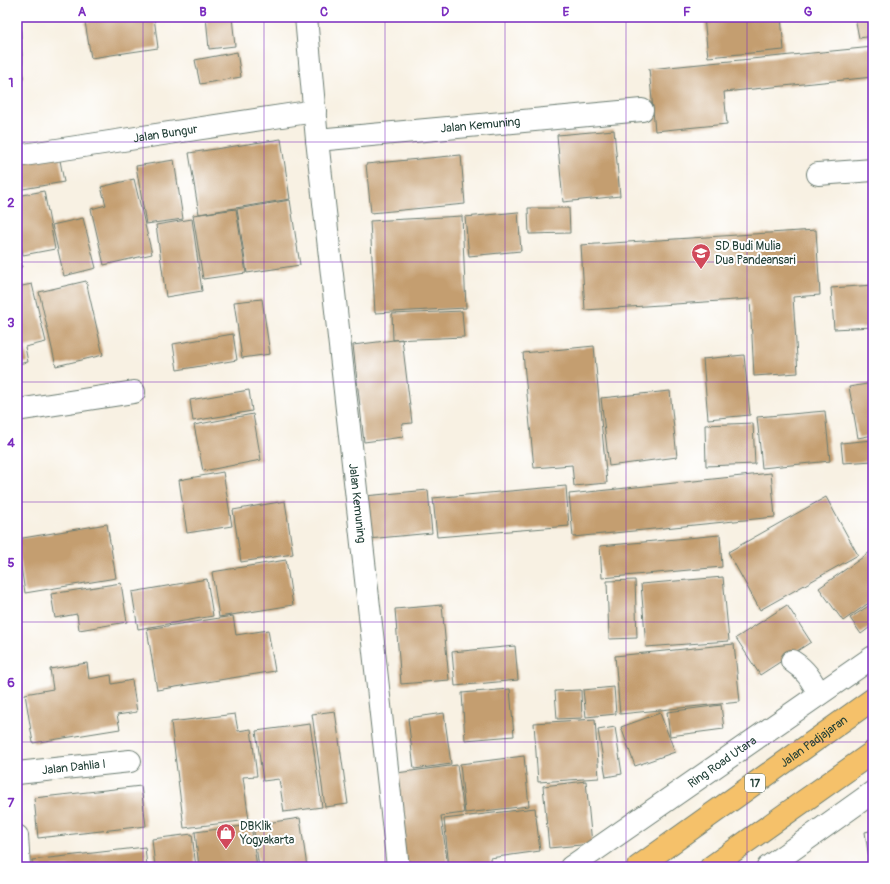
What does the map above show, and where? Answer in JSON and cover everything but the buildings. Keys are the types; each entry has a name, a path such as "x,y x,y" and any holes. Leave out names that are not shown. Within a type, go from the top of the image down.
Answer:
{"highway":[{"name":"Jalan Padjajaran","path":"638,867 873,699"},
{"path":"711,867 873,752"}],"street":[{"name":"Jalan Kemuning","path":"306,17 318,140 398,867"},
{"name":"Jalan Kemuning","path":"318,140 642,110"},
{"name":"Jalan Bungur","path":"17,156 315,111"},
{"path":"818,174 873,170"},
{"path":"17,410 134,392"},
{"name":"Ring Road Utara","path":"571,867 873,657"},
{"path":"792,661 804,668 819,694"},
{"name":"Jalan Dahlia I","path":"17,773 130,761"},
{"path":"768,867 873,792"},
{"path":"17,836 19,867"}],"place":[{"name":"SD Budi Mulia Dua Pandeansari","path":"701,270"},
{"name":"DBKlik Yogyakarta","path":"226,850"}]}
